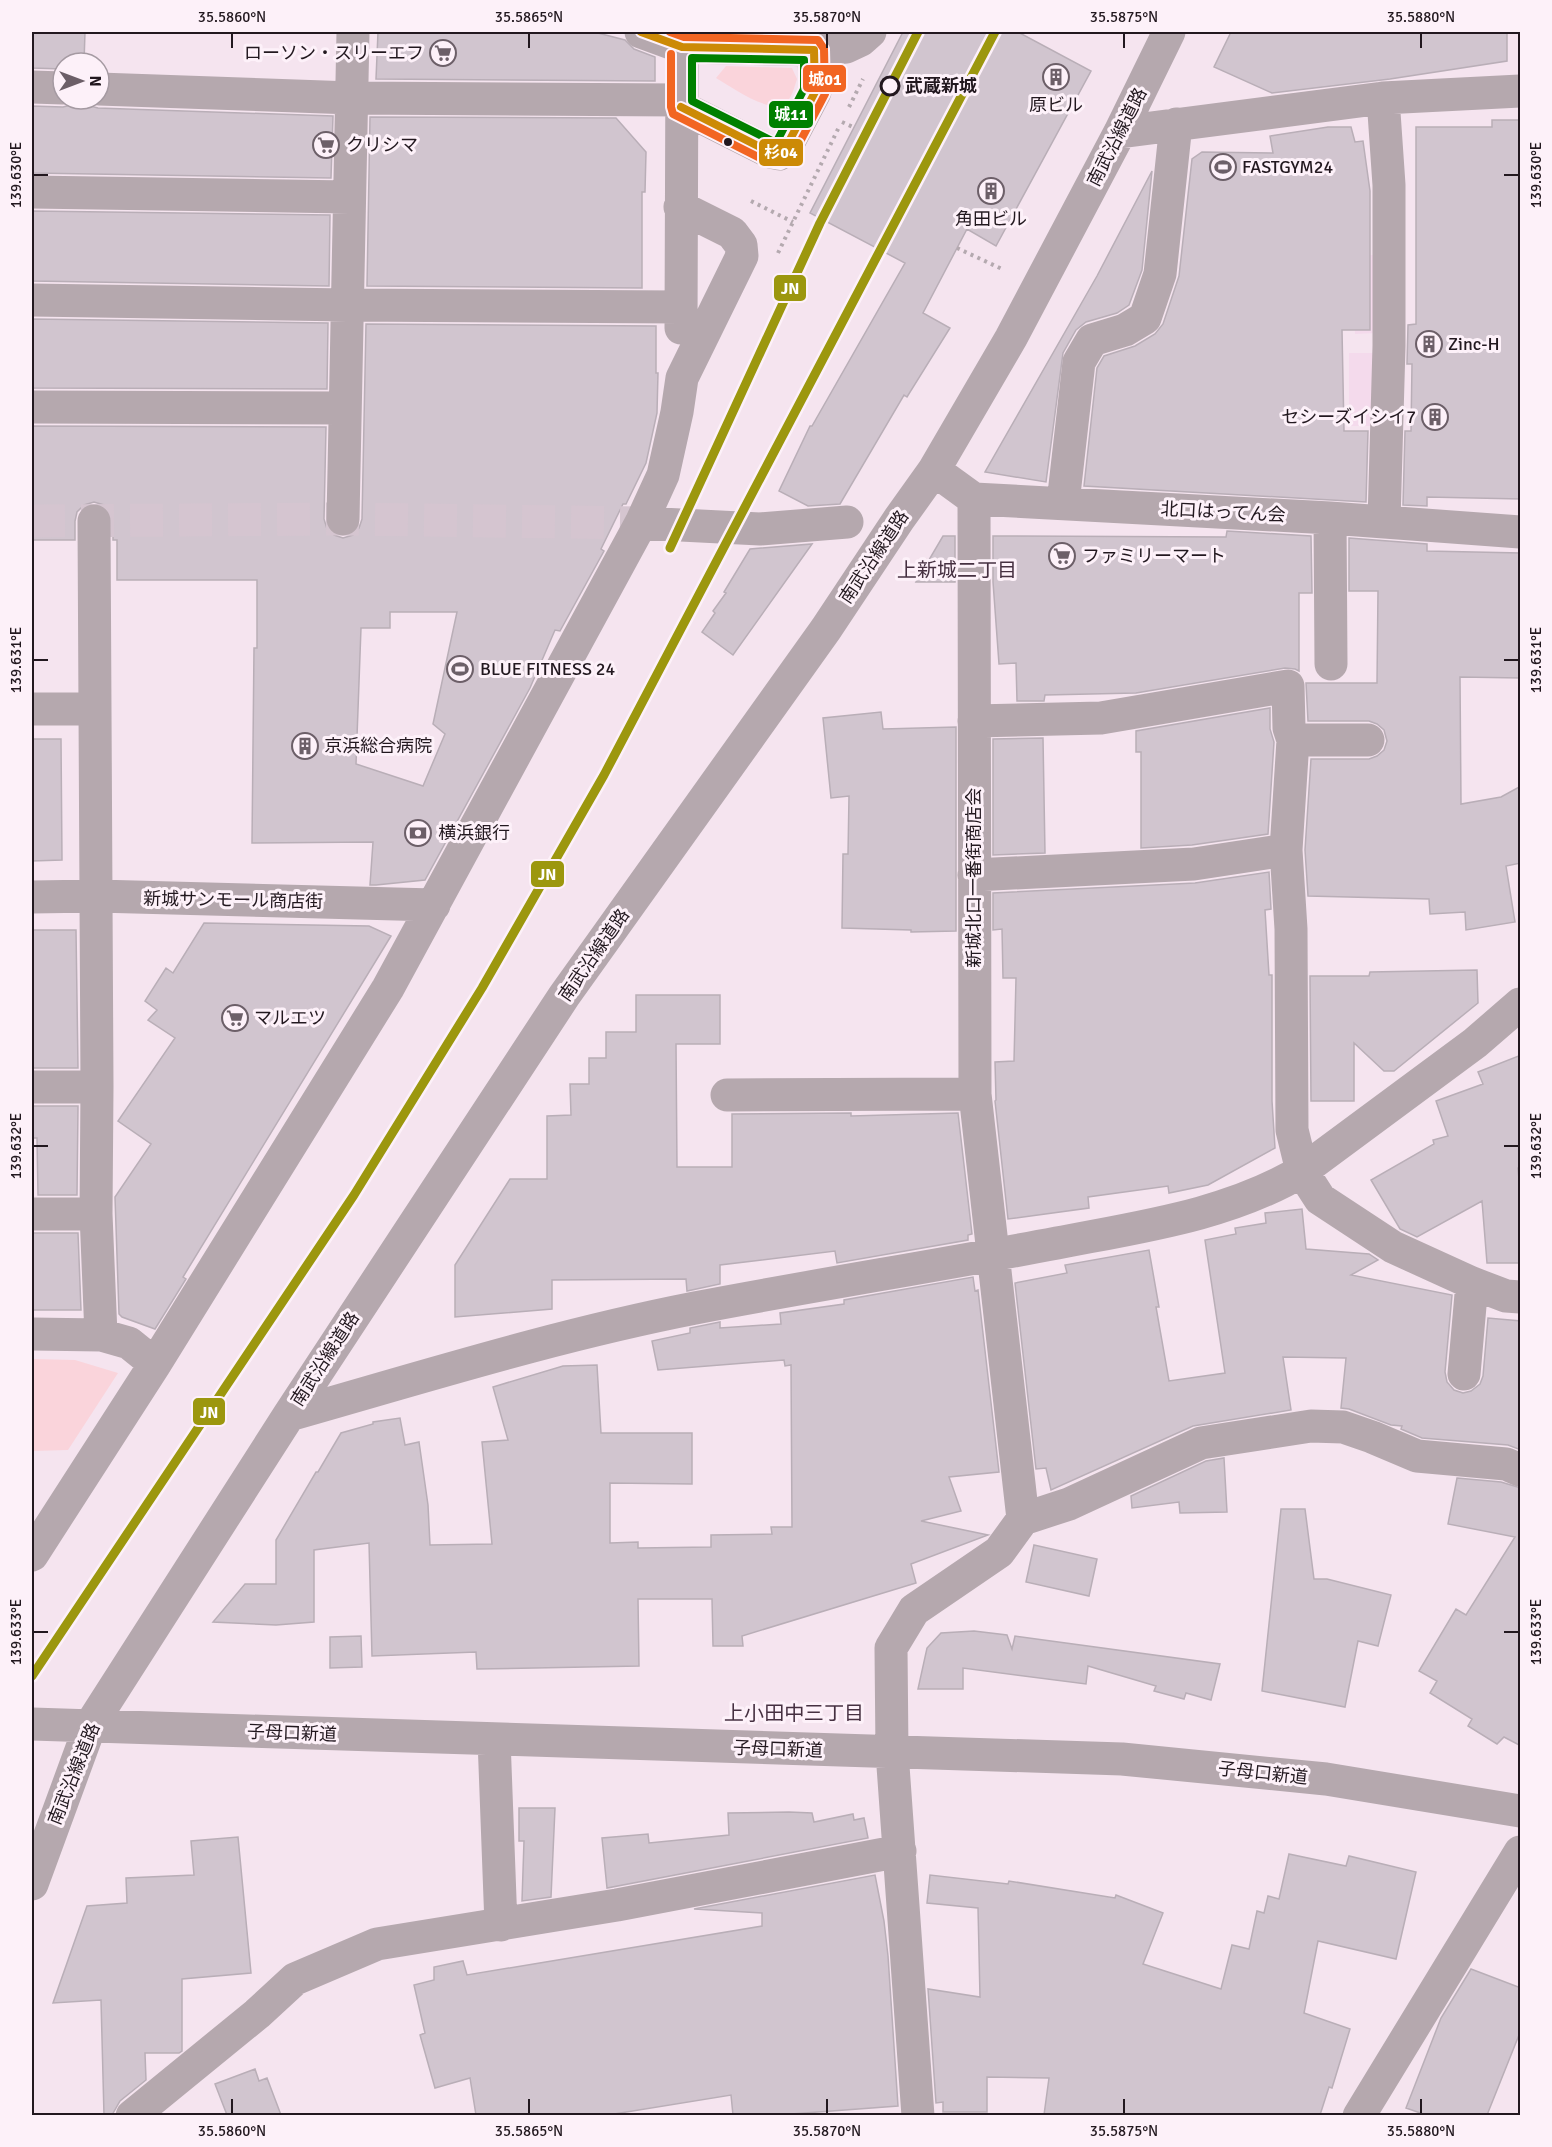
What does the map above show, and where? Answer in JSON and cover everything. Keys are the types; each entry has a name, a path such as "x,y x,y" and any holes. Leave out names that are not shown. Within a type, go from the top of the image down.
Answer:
{"street":[{"path":"343,519 353,32"},
{"path":"641,32 682,47 814,50 846,47 861,40 870,32"},
{"name":"南武沿線道路","path":"32,1884 90,1726 289,1414 564,996 826,629 934,470 1011,338 1120,132 1169,32"},
{"path":"32,1555 155,1364 388,988 641,523 663,475 682,378 680,207 682,47"},
{"path":"111,89 352,98 681,104 770,152 778,154 785,149 815,92 814,50"},
{"path":"32,87 51,88"},
{"path":"1120,132 1383,98 1521,91"},
{"path":"1383,98 1389,185 1389,346 1384,521"},
{"path":"1063,503 1079,362 1092,340 1125,330 1145,318 1160,274 1176,124"},
{"path":"32,192 349,196"},
{"path":"680,207 732,233 739,240 742,249 742,256 682,378"},
{"path":"32,300 680,307"},
{"path":"32,407 345,408"},
{"path":"934,470 974,499"},
{"name":"北口はってん会","path":"974,499 1384,521 1521,532"},
{"name":"新城北口一番街商店会","path":"974,499 975,1095 1023,1519"},
{"path":"1330,518 1331,664"},
{"path":"94,521 97,896 96,1214 101,1335"},
{"path":"641,523 760,529 848,522"},
{"path":"974,721 1101,718 1288,686 1289,728 1293,740 1286,850 1291,929 1292,1130 1302,1171 1320,1199 1393,1247 1472,1283 1506,1296 1521,1297"},
{"path":"32,709 95,709"},
{"path":"1293,740 1368,740"},
{"path":"974,875 1194,864 1286,850"},
{"name":"新城サンモール商店街","path":"32,897 97,896 434,905"},
{"path":"289,1414 573,1334 695,1308 1180,1219 1276,1186 1302,1171 1475,1042 1520,1004"},
{"path":"32,1087 97,1087"},
{"path":"727,1095 975,1095"},
{"path":"32,1214 96,1214"},
{"path":"1464,1374 1472,1283"},
{"path":"32,1334 101,1335 129,1343 155,1364"},
{"path":"918,2115 892,1752 891,1648 914,1610 999,1552 1023,1519 1069,1504 1201,1443 1311,1426 1343,1427 1417,1456 1506,1464 1521,1470"},
{"name":"子母口新道","path":"32,1724 1134,1760 1326,1779 1521,1811"},
{"path":"494,1739 501,1925"},
{"path":"132,2115 193,2067 295,1979 377,1944 501,1925 900,1851"},
{"path":"1359,2115 1521,1852"}],"path":[{"path":"773,263 863,78"},
{"path":"842,122 853,127"},
{"path":"957,248 1002,269"}],"shaded area":[{"path":"726,66 792,68 797,79 787,102 777,106 768,105 750,98 716,78"},
{"path":"1364,255 1375,255 1376,333 1355,334 1354,288"},
{"path":"1349,353 1377,353 1377,426 1349,426"},
{"path":"32,1359 75,1360 118,1373 68,1450 32,1451"}],"building":[{"path":"32,32 85,32 84,51 51,51 51,69 32,68"},
{"path":"378,32 594,32 625,40 634,49 655,57 655,81 376,79"},
{"path":"903,32 1018,32 1091,71 996,246 967,229 923,313 950,328 907,397 904,395 840,504 808,506 779,491 810,426 905,263 810,213"},
{"path":"1231,32 1507,32 1507,61 1390,79 1272,93 1214,67"},
{"path":"32,106 51,107 51,111 111,111 111,108 333,116 331,178 32,173"},
{"path":"370,117 616,118 646,152 645,192 642,192 642,288 367,286"},
{"path":"1492,120 1521,120 1521,499 1427,497 1427,506 1403,505 1405,431 1411,431 1412,364 1407,364 1408,325 1416,324 1416,127 1492,127"},
{"path":"1328,127 1351,127 1355,142 1363,141 1370,191 1370,330 1342,330 1344,431 1368,431 1366,502 1084,486 1097,368 1104,356 1135,346 1155,334 1163,324 1179,276 1192,159 1202,152 1273,153 1270,136"},
{"path":"1152,171 1142,270 1129,305 1117,313 1086,322 1076,330 1063,353 1046,482 985,472 1097,276"},
{"path":"32,211 330,215 329,286 32,281"},
{"path":"32,319 328,323 327,389 32,388"},
{"path":"366,324 656,326 657,413 646,463 601,549 604,551 560,631 555,630 530,688 425,880 370,885 373,842 252,843 257,580 117,580 117,540 113,540 113,521 104,505 94,502 84,505 77,512 75,540 32,540 32,426 326,427 324,519 327,529 343,538 353,535 362,519","holes":["390,612 457,612 433,724 445,734 423,786 356,764 361,628 390,628"]},
{"path":"1227,531 1311,536 1312,593 1299,593 1299,671 1285,668 1136,693 1045,695 1044,701 1017,701 1016,663 999,664 993,582 993,536 1226,537"},
{"path":"943,536 955,536 955,582 916,582"},
{"path":"1349,538 1427,544 1427,551 1521,553 1521,678 1460,677 1461,804 1501,797 1521,786 1521,863 1506,866 1515,922 1466,930 1465,912 1430,914 1429,899 1308,896 1305,850 1311,759 1369,759 1384,750 1387,741 1384,730 1369,721 1308,721 1306,683 1377,683 1378,591 1349,591"},
{"path":"812,544 733,655 702,632 750,549"},
{"path":"1270,708 1270,729 1274,742 1268,834 1192,845 1141,848 1141,752 1136,752 1136,731"},
{"path":"881,712 883,729 956,727 956,931 911,932 911,930 842,928 843,854 848,854 849,796 831,798 823,718"},
{"path":"1043,738 1045,853 993,855 993,739"},
{"path":"32,739 61,739 62,860 32,861"},
{"path":"1269,872 1271,909 1265,910 1269,975 1272,975 1272,1101 1275,1148 1208,1185 1169,1193 1168,1186 1088,1197 1089,1208 1008,1219 995,1101 995,1062 1014,1061 1016,978 1003,978 1002,929 993,930 993,893 1195,883"},
{"path":"204,923 369,926 391,936 183,1277 186,1279 155,1329 119,1314 115,1197 151,1144 118,1121 175,1038 148,1020 157,1010 145,1001 166,968 173,973"},
{"path":"32,930 76,930 78,1068 32,1068"},
{"path":"1477,970 1478,1003 1394,1071 1384,1071 1354,1043 1354,1101 1311,1101 1310,976 1369,976 1370,972"},
{"path":"636,995 720,995 720,1044 676,1044 677,1167 732,1167 732,1114 851,1113 851,1116 958,1113 972,1234 968,1235 968,1240 837,1263 835,1251 720,1265 720,1284 687,1291 686,1279 552,1280 552,1309 455,1317 455,1265 510,1179 547,1179 547,1116 571,1115 570,1084 589,1084 589,1058 606,1058 606,1032 636,1032"},
{"path":"1521,1055 1521,1167 1518,1168 1521,1203 1521,1263 1487,1263 1482,1201 1417,1237 1400,1229 1371,1180 1434,1144 1433,1140 1448,1136 1436,1101 1483,1084 1478,1072"},
{"path":"32,1106 78,1106 77,1195 38,1195 37,1138 32,1138"},
{"path":"1302,1209 1306,1249 1369,1254 1378,1260 1351,1275 1452,1295 1445,1372 1447,1382 1454,1390 1463,1393 1471,1391 1480,1384 1483,1376 1488,1318 1521,1321 1521,1450 1508,1445 1422,1438 1401,1429 1402,1426 1391,1425 1341,1408 1346,1358 1283,1357 1291,1410 1193,1426 1051,1490 1046,1468 1036,1469 1015,1283 1067,1273 1065,1265 1149,1250 1169,1381 1225,1373 1205,1240 1236,1234 1235,1228 1266,1223 1265,1213"},
{"path":"32,1233 78,1233 81,1310 32,1310"},
{"path":"973,1277 975,1291 978,1290 999,1472 949,1477 961,1511 921,1521 988,1535 911,1564 916,1583 742,1636 743,1646 713,1646 712,1599 638,1599 639,1666 477,1669 476,1652 372,1656 369,1543 314,1550 314,1622 276,1625 213,1622 245,1584 276,1584 276,1540 316,1472 341,1433 373,1424 373,1422 400,1418 405,1445 419,1442 428,1505 430,1545 492,1544 482,1442 508,1440 493,1387 563,1366 597,1365 601,1433 692,1433 692,1484 610,1483 610,1543 638,1542 638,1548 711,1547 711,1535 772,1534 771,1527 792,1527 791,1365 785,1366 784,1360 658,1370 652,1341 690,1333 690,1328 720,1322 720,1328 781,1324 780,1313 844,1304 844,1300"},
{"path":"1224,1458 1227,1512 1180,1513 1179,1502 1132,1508 1131,1496 1206,1461"},
{"path":"1457,1478 1501,1482 1521,1488 1521,1746 1504,1737 1497,1744 1468,1726 1472,1719 1430,1693 1437,1681 1419,1671 1456,1609 1466,1615 1515,1537 1448,1524"},
{"path":"1281,1509 1305,1509 1314,1579 1327,1579 1391,1595 1378,1646 1358,1641 1345,1707 1262,1691"},
{"path":"1034,1545 1097,1559 1089,1596 1026,1582"},
{"path":"974,1631 1007,1635 1012,1649 1015,1636 1220,1664 1211,1700 1186,1693 1184,1699 1154,1691 1156,1686 1088,1666 1086,1684 963,1668 963,1689 918,1689 927,1648 941,1633"},
{"path":"361,1636 362,1667 330,1668 330,1637"},
{"path":"519,1808 555,1808 551,1897 522,1901 524,1841 519,1841"},
{"path":"728,1813 812,1813 814,1822 853,1814 854,1820 864,1818 868,1838 607,1888 602,1838 648,1834 649,1843 729,1835"},
{"path":"238,1837 251,1973 182,1979 182,2051 179,2053 145,2053 146,2080 120,2101 112,2115 104,2115 101,2000 53,2003 87,1906 127,1903 126,1878 194,1875 191,1841"},
{"path":"1289,1854 1346,1866 1349,1856 1416,1872 1396,1959 1318,1941 1304,2013 1350,2029 1332,2088 1329,2087 1320,2115 1044,2115 1049,2078 987,2077 987,2112 943,2112 943,2102 936,2103 928,1989 980,1997 978,1908 927,1903 930,1875 1008,1884 1009,1881 1115,1898 1116,1895 1163,1913 1143,1964 1221,1989 1232,1945 1249,1949 1257,1911 1264,1913 1268,1896 1279,1899"},
{"path":"875,1875 888,1956 898,2106 778,2115 733,2115 731,2095 608,2115 476,2115 470,2078 435,2088 420,2035 425,2033 414,1985 434,1980 434,1967 463,1961 467,1975 762,1926 762,1913 694,1909"},
{"path":"1471,1969 1521,1988 1521,2030 1487,2115 1426,2115 1406,2108 1441,2018"},
{"path":"255,2069 259,2081 267,2078 281,2115 227,2115 215,2084"}],"tunnel":[{"path":"32,521 343,519 641,523"}],"transit line":[{"name":"杉04","path":"641,32 682,47 814,50"},
{"name":"城01","path":"670,32 684,37 818,40 824,49 825,94 791,159 781,164 768,162 673,114 671,54"},
{"name":"JN","path":"670,548 820,223 918,32"},
{"name":"JN","path":"32,1676 354,1195 482,988 604,775 995,32"},
{"name":"杉04","path":"681,107 770,152 779,154 785,149 815,92 814,50"},
{"name":"城11","path":"692,58 804,60 804,89 776,143 692,101 692,58"}],"place":[{"name":"ローソン・スリーエフ","path":"443,53"},
{"name":"原ビル","path":"1056,77"},
{"name":"武蔵新城","path":"890,86"},
{"name":"クリシマ","path":"326,145"},
{"name":"FASTGYM24","path":"1223,167"},
{"name":"角田ビル","path":"991,191"},
{"name":"Zinc-H","path":"1429,344"},
{"name":"セシーズイシイ7","path":"1435,417"},
{"name":"ファミリーマート","path":"1062,556"},
{"name":"BLUE FITNESS 24","path":"460,669"},
{"name":"京浜総合病院","path":"305,746"},
{"name":"横浜銀行","path":"418,833"},
{"name":"マルエツ","path":"235,1018"}],"district":[{"name":"上新城二丁目","path":"957,570"},
{"name":"上小田中三丁目","path":"794,1713"}]}
